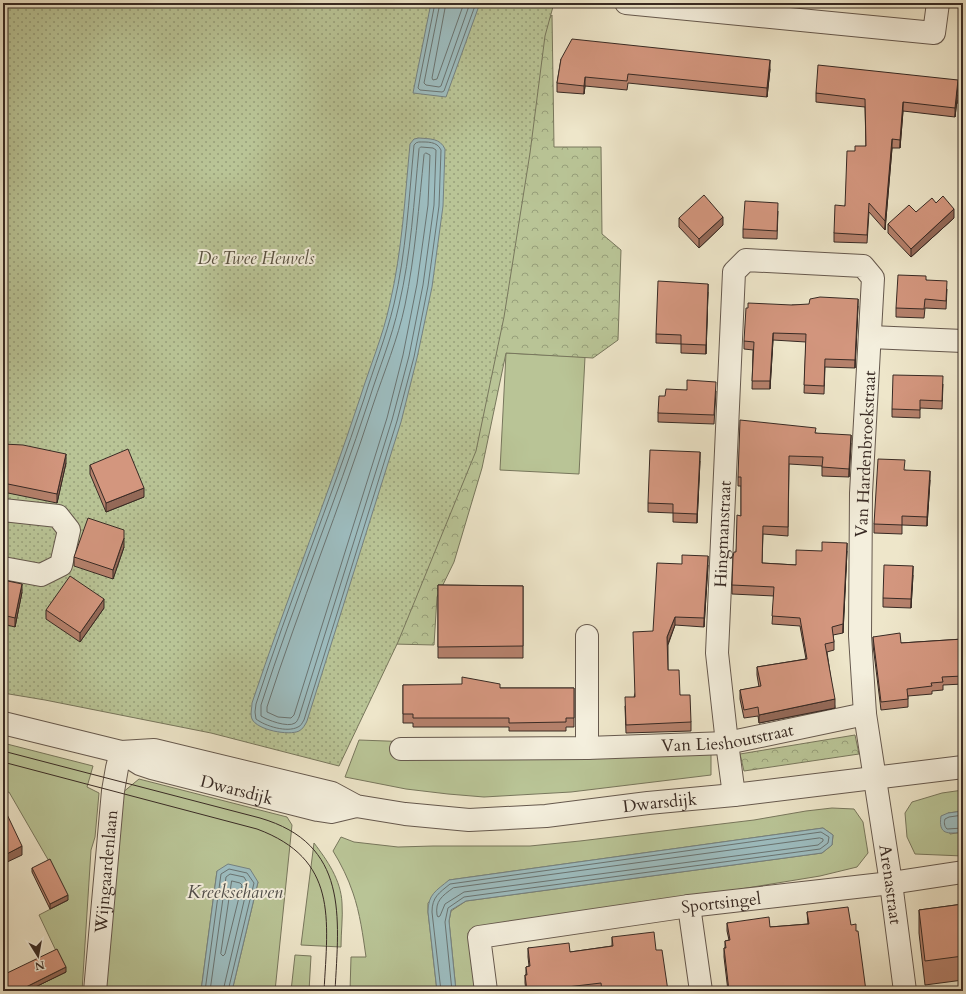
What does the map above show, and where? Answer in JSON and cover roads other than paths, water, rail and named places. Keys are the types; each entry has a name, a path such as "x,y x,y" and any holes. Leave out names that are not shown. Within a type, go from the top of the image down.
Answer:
{"street":[{"path":"626,3 680,6 934,33 938,3"},
{"name":"Van Hardenbroekstraat","path":"734,272 746,260 863,266 873,278 861,493 860,636 865,714 875,778"},
{"name":"Hingmanstraat","path":"734,272 717,654 734,795"},
{"path":"870,337 963,341"},
{"path":"3,510 58,516 69,530 61,565 41,575 3,568"},
{"path":"587,636 587,748"},
{"name":"Van Lieshoutstraat","path":"401,749 587,748 727,743 865,714"},
{"name":"Dwarsdijk","path":"3,723 121,752 154,750 332,793 356,806 405,814 469,820 546,816 963,767"},
{"name":"Wijngaardenlaan","path":"95,991 113,791 121,752"},
{"name":"Arenastraat","path":"875,778 905,991"},
{"name":"Sportsingel","path":"486,991 479,937 689,906 891,883 963,872"},
{"path":"689,906 701,991"}],"water":[{"path":"431,3 480,3 446,97 413,93"},
{"path":"419,138 437,141 443,145 445,149 443,206 432,287 417,358 401,422 307,721 303,728 294,732 288,733 266,729 255,723 252,719 252,703 320,513 384,327 394,283 403,224 410,144 414,139"},
{"path":"963,811 963,832 945,832 941,827 941,816 948,813"},
{"path":"823,828 833,835 832,845 822,853 466,901 451,910 449,921 456,991 437,991 428,906 434,893 449,880"},
{"name":"Kreeksehaven","path":"228,864 250,869 258,882 232,991 201,991 217,871"}],"tram line":[{"path":"3,751 260,818 289,830 310,845 324,864 332,886 336,910 337,936 335,991"},
{"path":"3,762 257,829 283,842 302,857 315,874 322,894 326,916 327,939 324,991"}],"park label":[{"name":"De Twee Heuvels","path":"256,258"}]}
